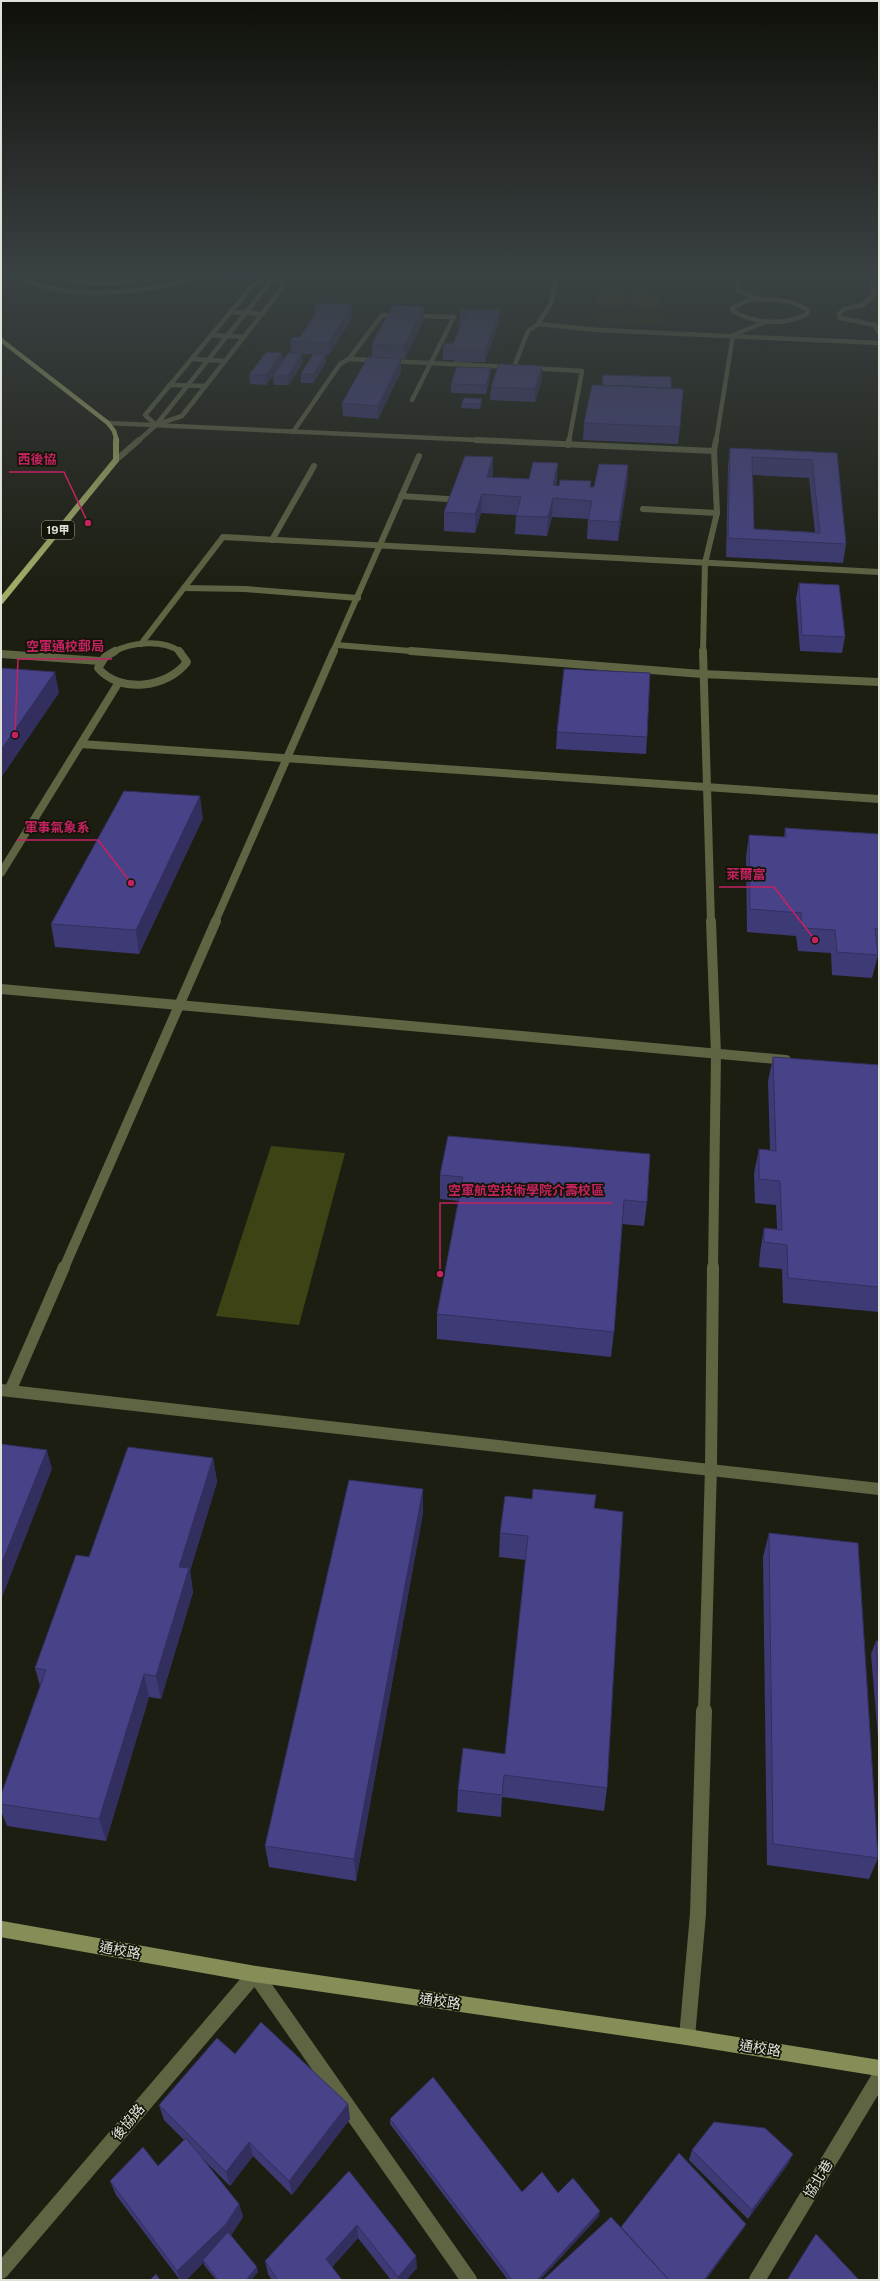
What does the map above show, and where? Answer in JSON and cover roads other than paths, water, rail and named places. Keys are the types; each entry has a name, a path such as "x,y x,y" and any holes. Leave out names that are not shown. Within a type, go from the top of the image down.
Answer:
{"main road":[{"path":"56,382 114,428 118,442 116,460"},
{"name":"19甲","path":"2,599 116,460"}],"street":[{"path":"156,425 145,415 171,382"},
{"path":"116,460 156,425 190,382"},
{"path":"156,425 182,416 208,382"},
{"path":"293,432 327,382"},
{"path":"412,400 422,382"},
{"path":"568,445 580,382"},
{"path":"687,2037 698,1914 711,1468 716,1055 702,674 705,563 717,513 714,451 725,382"},
{"path":"169,385 205,386"},
{"path":"108,423 714,451"},
{"path":"419,456 180,1004 6,1390 711,1468 879,1489"},
{"path":"272,540 314,466"},
{"path":"401,496 467,500"},
{"path":"643,509 717,513"},
{"path":"141,644 223,537 879,572"},
{"path":"184,588 245,589 254,591 358,598"},
{"path":"141,644 169,646 179,650 186,656 187,662 184,669 164,680 149,683 119,682 101,674 98,668 100,661 115,650 141,644"},
{"path":"337,645 702,674 879,682"},
{"path":"1,654 100,661"},
{"path":"1,873 119,682"},
{"path":"80,744 879,799"},
{"path":"1,989 180,1004 716,1055 794,1061"},
{"name":"通校路","path":"1,1929 255,1974 687,2037 879,2068"},
{"path":"255,1974 468,2280"},
{"name":"後協路","path":"1,2271 255,1974"},
{"name":"協北巷","path":"757,2280 879,2078"}],"place":[{"name":"西後協","path":"88,523"},
{"name":"空軍通校郵局","path":"15,735"},
{"name":"軍事氣象系","path":"131,883"},
{"name":"萊爾富","path":"815,940"},
{"name":"空軍航空技術學院介壽校區","path":"440,1274"}]}
